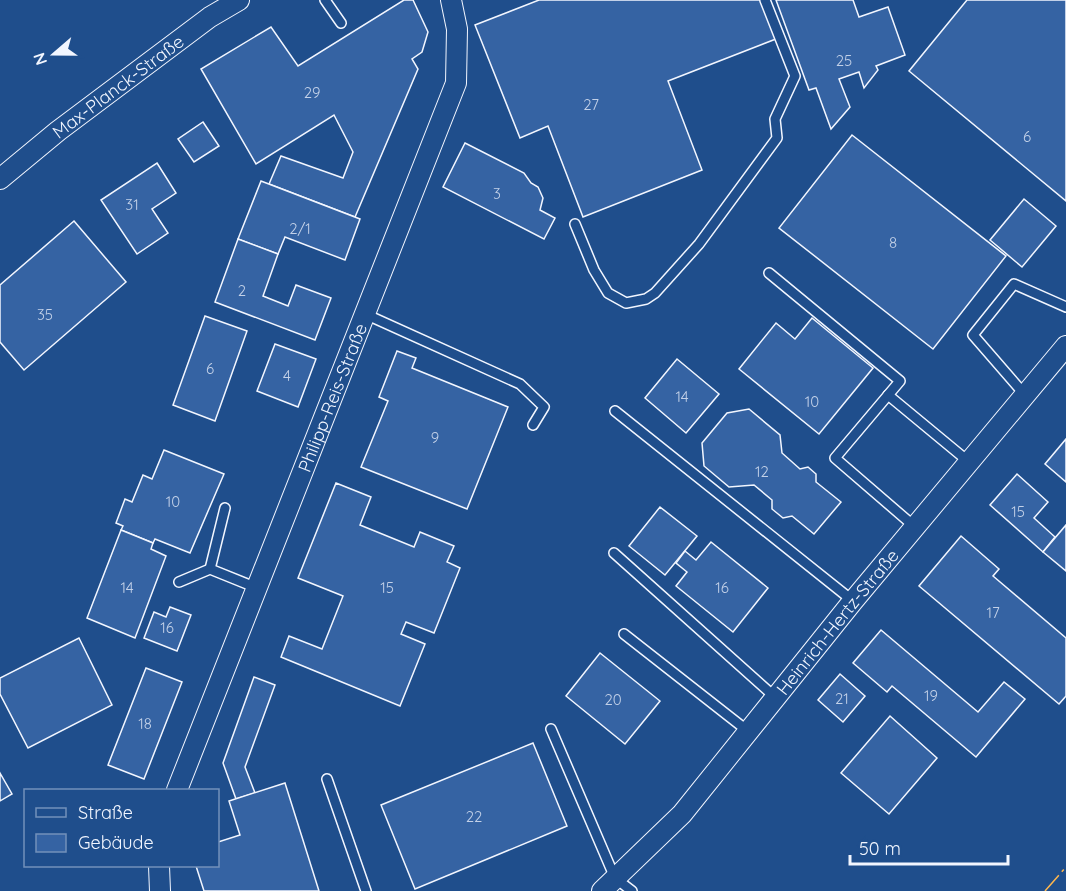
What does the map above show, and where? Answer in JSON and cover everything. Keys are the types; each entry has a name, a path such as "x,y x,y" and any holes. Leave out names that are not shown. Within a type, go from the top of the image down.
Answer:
{"street":[{"name":"Max-Planck-Straße","path":"0,179 58,131 210,17 239,0"},
{"name":"Philipp-Reis-Straße","path":"177,789 456,83 457,29 451,0"},
{"name":"Heinrich-Hertz-Straße","path":"608,885 682,814 853,602 1066,346"},
{"path":"159,867 160,891"}],"lane":[{"path":"326,0 341,23"},
{"path":"575,224 594,270 608,293 626,303 646,299 655,293 699,244 777,138 774,119 795,76 765,0"},
{"path":"770,273 900,381 835,458 915,527"},
{"path":"1025,395 974,335 1014,284 1066,308"},
{"path":"365,314 520,384 544,407 533,425"},
{"path":"888,395 969,462"},
{"path":"615,411 853,602"},
{"path":"210,569 225,508"},
{"path":"614,553 776,698"},
{"path":"179,582 210,569 257,588"},
{"path":"624,634 749,732"},
{"path":"551,729 608,885 632,891"},
{"path":"327,779 366,891"}],"building":[{"path":"404,0 413,0 428,32 422,52 412,59 418,69 355,217 269,184 281,156 343,178 353,152 334,115 256,164 201,69 271,27 298,66"},
{"path":"539,0 766,0 781,37 668,81 702,170 583,217 548,126 520,138 475,25"},
{"path":"776,0 853,0 859,17 888,7 905,55 876,66 878,70 864,88 859,72 839,79 850,107 831,129 816,88 809,90"},
{"path":"967,0 1066,0 1066,201 909,71"},
{"path":"203,122 219,146 194,162 178,139"},
{"path":"852,135 1006,256 933,349 779,228"},
{"path":"465,143 524,173 531,183 538,187 543,198 540,210 555,218 544,239 443,187"},
{"path":"157,163 176,193 152,209 168,233 137,254 101,200"},
{"path":"261,181 360,219 345,260 285,237 278,254 238,239"},
{"path":"1024,199 1056,226 1022,267 990,240"},
{"path":"74,221 126,282 24,370 0,342 0,285"},
{"path":"238,239 278,254 263,296 288,306 296,285 331,298 315,340 215,302"},
{"path":"205,316 247,331 215,421 173,405"},
{"path":"812,318 873,368 819,434 739,369 776,323 795,339"},
{"path":"275,344 316,359 298,407 257,391"},
{"path":"397,351 416,358 412,368 508,407 467,509 361,467 388,401 379,397"},
{"path":"677,359 719,394 686,433 645,398"},
{"path":"749,409 780,435 782,453 800,469 808,467 816,474 816,482 841,502 814,534 792,516 783,518 772,509 772,500 754,485 729,487 704,466 702,443 727,413"},
{"path":"1066,439 1066,482 1045,464"},
{"path":"164,450 224,474 190,553 155,539 153,543 121,530 123,526 116,523 125,499 132,502 143,475 152,479"},
{"path":"1017,474 1048,502 1034,518 1055,537 1043,552 990,505"},
{"path":"336,483 371,497 360,525 414,547 420,532 454,546 447,562 460,568 434,633 406,622 401,634 425,644 400,706 281,657 289,636 322,649 343,596 298,578"},
{"path":"660,507 697,536 665,575 629,546"},
{"path":"1066,525 1066,571 1043,552"},
{"path":"121,530 153,543 151,549 166,556 135,638 87,618"},
{"path":"961,536 999,569 993,576 1066,638 1066,696 1059,704 919,586"},
{"path":"711,542 768,588 733,632 676,586 687,572 676,563 685,551 696,560"},
{"path":"170,607 191,615 177,651 144,638 154,612 166,617"},
{"path":"881,630 978,712 1004,682 1025,699 976,757 892,686 887,692 853,663"},
{"path":"79,638 112,705 28,748 0,694 0,678"},
{"path":"600,653 660,701 625,744 566,696"},
{"path":"146,668 182,682 144,779 108,765"},
{"path":"840,674 865,696 843,722 818,700"},
{"path":"254,677 275,685 245,767 255,793 236,799 223,763"},
{"path":"890,716 937,758 889,814 841,773"},
{"path":"533,743 567,826 415,889 381,805"},
{"path":"0,773 12,794 0,801"},
{"path":"285,783 319,891 204,891 196,867 219,867 219,842 240,835 229,801"}],"power":[{"path":"1045,891 1066,867"}]}
